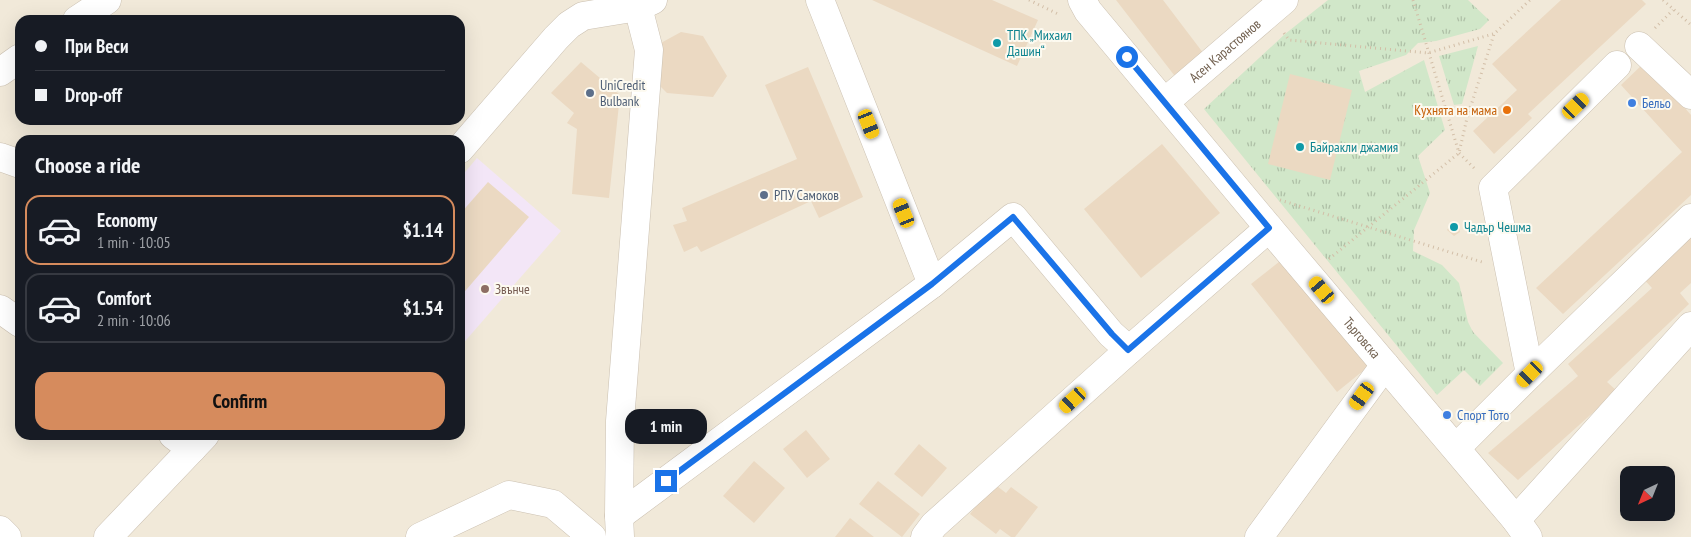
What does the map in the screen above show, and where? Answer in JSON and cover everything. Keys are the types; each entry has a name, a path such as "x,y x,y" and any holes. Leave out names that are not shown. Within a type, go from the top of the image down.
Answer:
{"street":[{"path":"84,15 107,0"},
{"path":"820,0 932,284"},
{"path":"465,143 556,38 569,26 582,16 641,2 649,50 620,422 620,526"},
{"name":"Асен Карастоянов","path":"1165,102 1276,7"},
{"name":"Търговска","path":"1075,9 1088,11 1522,528"},
{"path":"1639,46 1691,95"},
{"path":"0,72 15,62"},
{"path":"1530,374 1492,188 1617,66"},
{"path":"0,157 15,162"},
{"path":"620,526 932,284 1013,217 1112,334 1128,350"},
{"path":"1456,448 1691,218"},
{"path":"925,537 934,524 1128,350 1269,228"},
{"path":"0,308 15,319"},
{"path":"1522,528 1691,326"},
{"path":"1259,537 1385,365"},
{"path":"108,537 190,440"},
{"path":"420,537 509,496 552,504 592,537"},
{"path":"0,530 7,537"}],"path":[{"path":"1029,0 1075,9"},
{"path":"1413,0 1459,153"},
{"path":"1276,7 1289,40 1428,53 1494,34 1530,0"},
{"path":"1663,0 1691,26"},
{"path":"1309,275 1459,153 1467,118 1494,34"},
{"path":"1273,198 1509,270"}],"shaded area":[{"path":"0,0 1691,0 1691,537 0,537"},
{"name":"Звънче","path":"477,158 561,231 465,341 465,172"}],"green space":[{"path":"1328,0 1468,0 1489,20 1480,29 1436,41 1418,43 1406,55 1359,71 1365,92 1424,60 1445,130 1418,156 1430,193 1414,230 1413,251 1442,265 1459,283 1468,322 1473,332 1503,363 1480,386 1464,370 1437,395 1204,109 1285,34"},
{"path":"1478,46 1462,104 1454,105 1439,56"}],"building":[{"name":"ТПК „Михаил Дашин“","path":"872,0 992,0 1038,20 1017,66"},
{"path":"1116,0 1163,0 1210,62 1181,84"},
{"path":"1561,0 1642,0 1646,4 1528,114 1532,118 1494,154 1473,131 1517,90 1492,64"},
{"path":"681,32 703,36 727,76 713,97 667,93 658,84 659,44"},
{"path":"581,62 620,95 609,198 572,194 577,129 567,123 574,113 551,93"},
{"path":"1645,62 1691,115 1691,195 1563,314 1536,288 1682,152 1621,85"},
{"path":"808,67 863,197 819,218 811,201 701,252 697,246 684,252 673,225 687,221 682,208 797,159 765,85"},
{"path":"1290,74 1352,90 1330,180 1268,164"},
{"path":"1162,144 1220,213 1141,278 1084,209"},
{"path":"488,182 529,217 465,291 465,208"},
{"name":"Чадър Чешма","path":"1451,224 1458,224 1460,232 1454,236 1447,230"},
{"path":"1691,228 1691,283 1680,293 1689,304 1607,382 1617,391 1518,480 1488,453 1578,376 1568,364 1652,288 1640,275"},
{"path":"1284,258 1369,366 1337,392 1251,284"},
{"path":"806,430 830,459 807,478 783,449"},
{"path":"919,444 947,468 922,497 894,474"},
{"path":"754,461 785,488 754,523 723,496"},
{"path":"878,481 920,514 902,537 859,504"},
{"path":"993,483 1006,493 1011,487 1038,507 1015,537 1011,537 1000,529 996,534 970,514"},
{"path":"850,518 874,537 835,537"}],"place":[{"name":"ТПК „Михаил Дашин“","path":"997,43"},
{"name":"UniCredit Bulbank","path":"590,93"},
{"name":"Бельо","path":"1632,103"},
{"name":"Кухнята на мама","path":"1507,110"},
{"name":"Байракли джамия","path":"1300,147"},
{"name":"РПУ Самоков","path":"764,195"},
{"name":"Чадър Чешма","path":"1454,227"},
{"name":"Звънче","path":"485,289"},
{"name":"Спорт Тото","path":"1447,415"}],"route":[{"path":"666,481 932,284 1013,217 1112,334 1128,350 1269,228 1127,57"}]}
